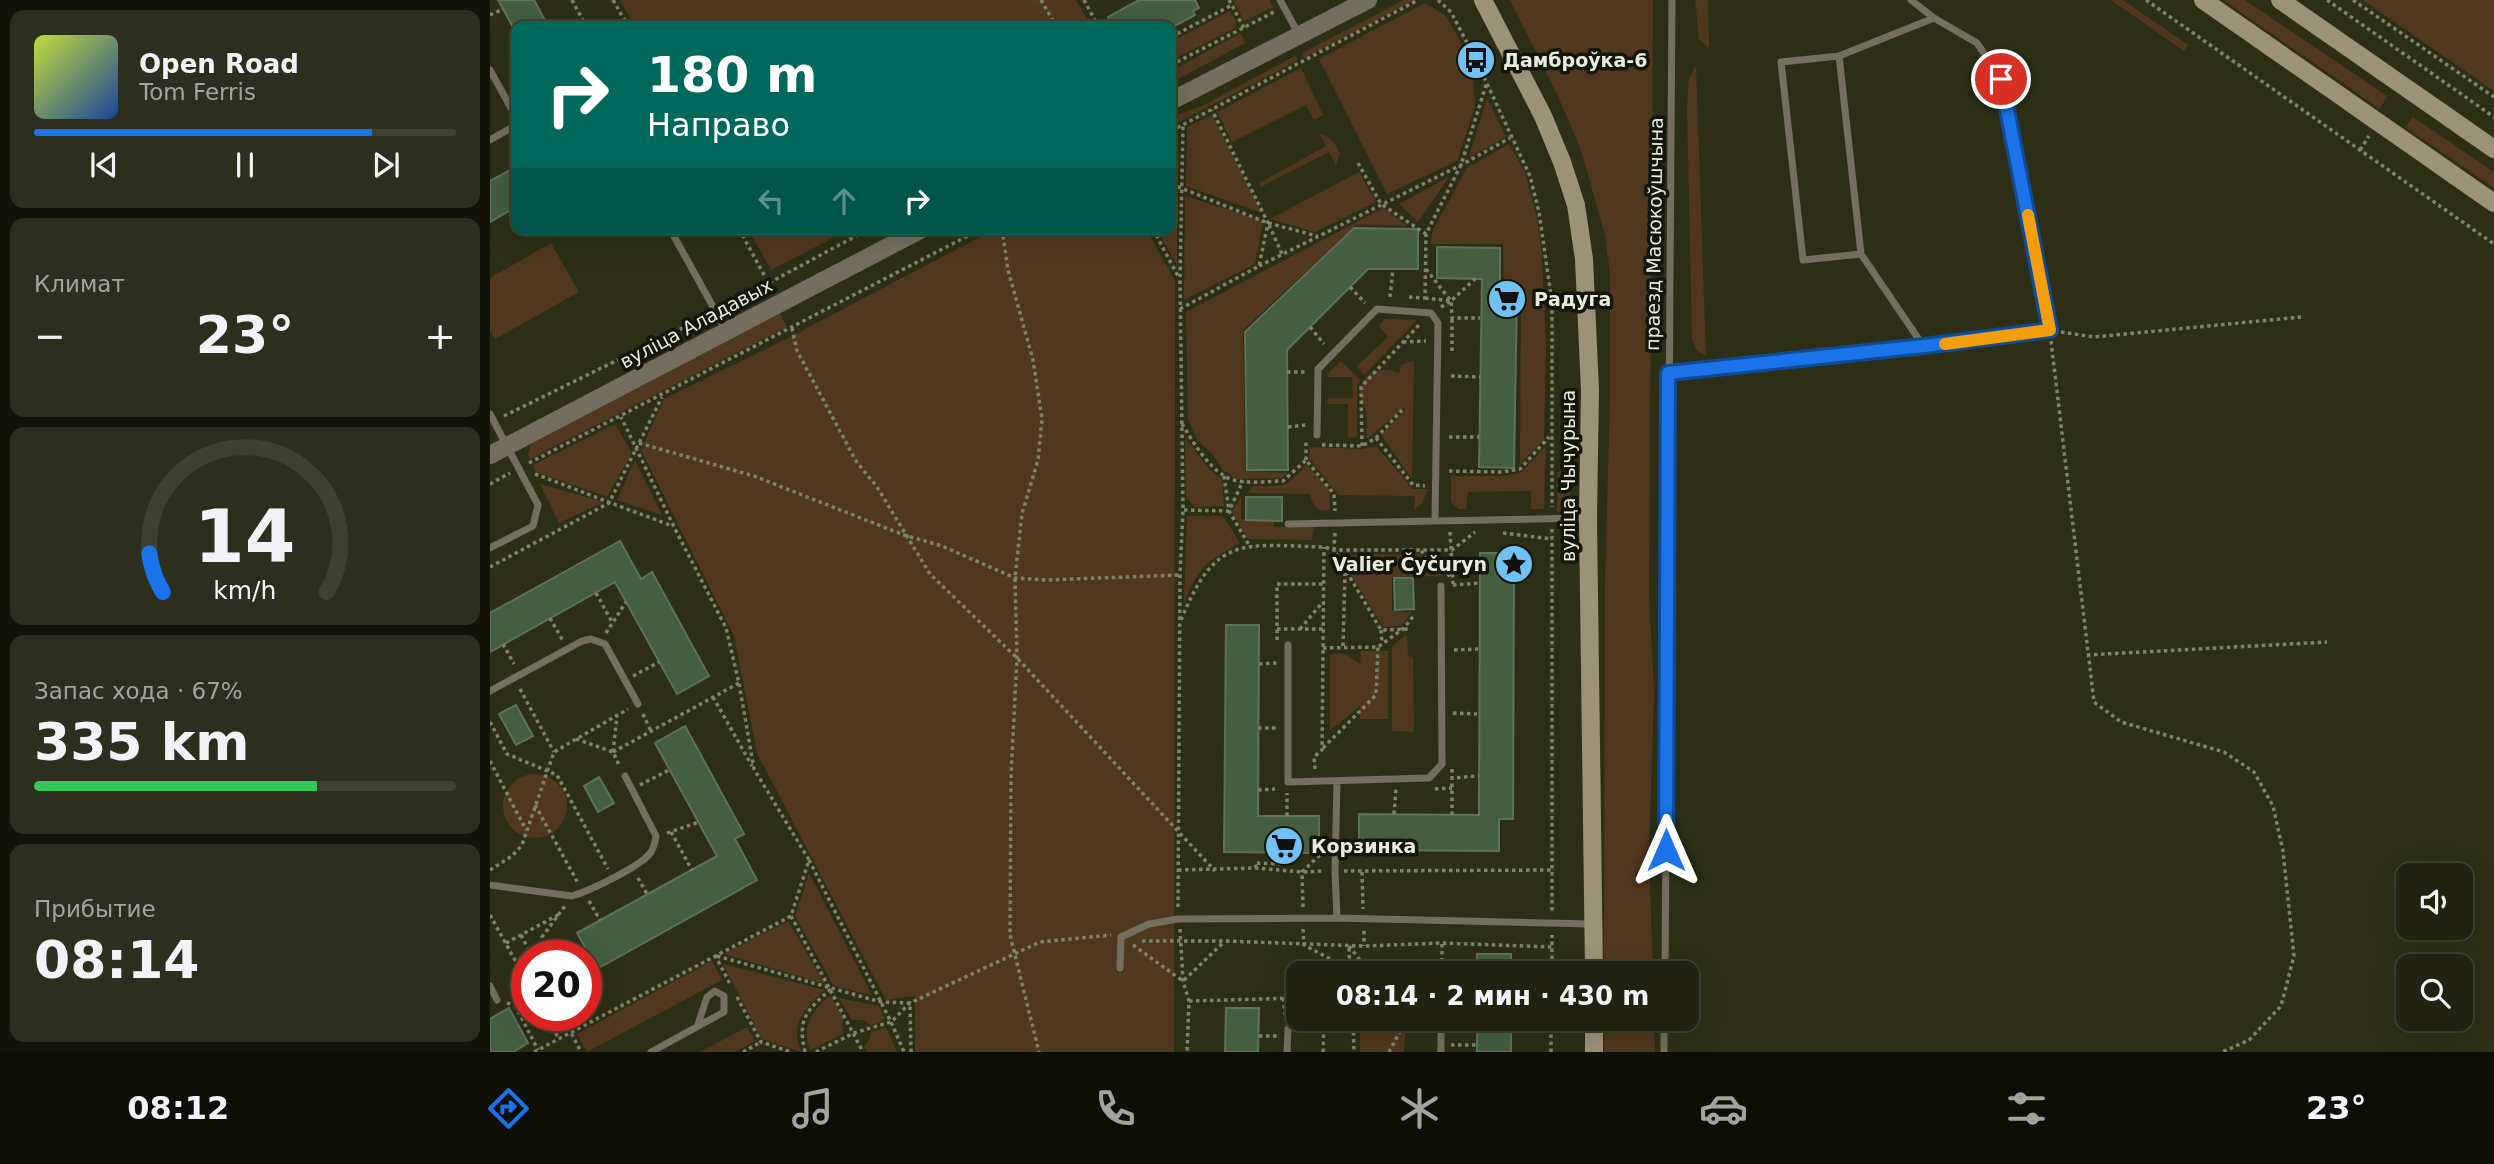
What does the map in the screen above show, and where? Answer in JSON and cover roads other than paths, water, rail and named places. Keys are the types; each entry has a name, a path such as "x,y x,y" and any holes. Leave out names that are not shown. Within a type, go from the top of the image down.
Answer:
{"main road":[{"name":"вуліца Чычурына","path":"1483,0 1543,116 1562,162 1576,205 1584,259 1590,390 1588,518 1594,961"},
{"path":"2203,0 2494,203"},
{"path":"2280,0 2494,149"},
{"path":"1594,1031 1594,1052"}],"street":[{"path":"1176,98 1368,0"},
{"name":"вуліца Аладавых","path":"490,455 910,235"}],"lane":[{"name":"праезд Масюкоўшчына","path":"1665,961 1672,0"},
{"path":"1668,373 2050,330 2001,79 1977,43 1934,18 1911,0"},
{"path":"1282,4 1299,36"},
{"path":"1861,254 1803,260 1782,62 1839,56 1934,18"},
{"path":"1839,56 1861,254 1924,346"},
{"path":"490,70 511,108"},
{"path":"490,139 511,128"},
{"path":"673,235 726,331"},
{"path":"1317,435 1318,369 1377,309 1431,313 1438,323 1434,521"},
{"path":"490,548 533,526 538,505 492,417"},
{"path":"1288,524 1588,518"},
{"path":"1288,645 1288,782 1429,778 1441,764 1441,586"},
{"path":"490,691 582,641 591,639 605,644 638,704"},
{"path":"490,884 572,896 644,860 653,850 656,836 625,776"},
{"path":"1337,781 1337,918"},
{"path":"1120,968 1121,937 1149,924 1178,919 1303,917 1593,924"},
{"path":"490,986 497,1000"},
{"path":"651,1052 724,1012 724,996 715,991 707,997 696,1027"},
{"path":"1664,1031 1664,1052"},
{"path":"1287,1052 1288,1032"}],"place":[{"name":"Дамброўка-6","path":"1476,60"},
{"name":"Радуга","path":"1507,299"},
{"name":"Valier Čyčuryn","path":"1514,564"},
{"name":"Корзинка","path":"1284,846"}]}
